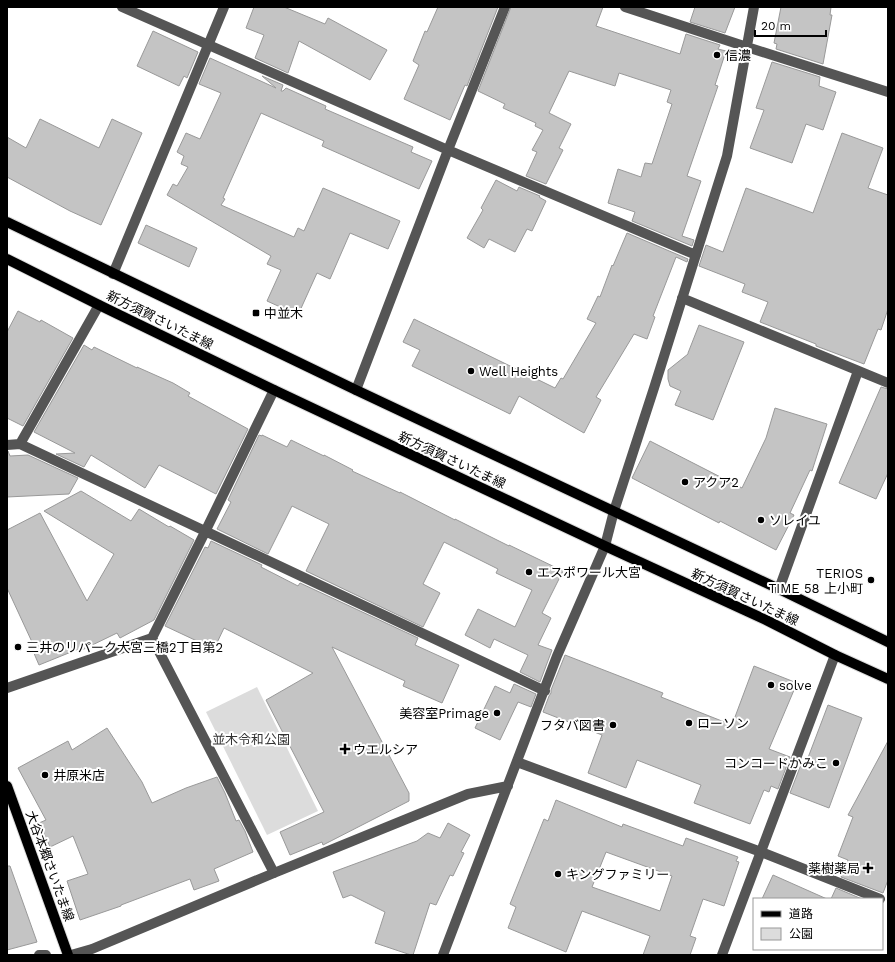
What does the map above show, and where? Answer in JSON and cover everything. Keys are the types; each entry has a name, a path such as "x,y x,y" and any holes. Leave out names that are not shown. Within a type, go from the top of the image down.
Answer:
{"main road":[{"name":"新方須賀さいたま線","path":"7,222 356,390 779,589 888,642"},
{"name":"新方須賀さいたま線","path":"7,259 274,390 766,620 834,655 888,679"},
{"name":"大谷本郷さいたま線","path":"7,786 69,955"}],"street":[{"path":"122,7 448,150 696,256"},
{"path":"113,274 224,7"},
{"path":"356,390 448,150 505,7"},
{"path":"626,7 888,92"},
{"path":"443,955 557,656 605,546 614,511 727,156 754,7"},
{"path":"682,298 888,383"},
{"path":"20,444 99,305"},
{"path":"779,589 858,371"},
{"path":"7,688 152,638 274,390"},
{"path":"7,445 20,444 544,691"},
{"path":"152,638 274,873"},
{"path":"722,955 834,655"},
{"path":"517,762 761,852 878,898"},
{"path":"69,955 92,949 468,794 508,786"},
{"path":"39,955 46,955"}],"green space":[{"name":"並木令和公園","path":"257,687 318,811 267,835 206,712"}],"building":[{"path":"254,7 284,7 325,24 328,18 387,50 370,80 299,41 288,73 255,58 264,35 246,28"},
{"path":"438,7 498,7 467,86 465,85 450,120 404,99 419,65 413,61 425,31 427,32"},
{"path":"511,7 603,7 596,26 680,54 686,34 720,45 718,49 726,51 715,85 718,86 687,176 701,181 682,236 694,240 692,246 632,221 635,212 608,203 618,169 641,177 645,163 652,164 672,104 667,102 671,90 619,73 615,86 569,71 549,113 571,124 559,148 563,150 546,184 526,176 537,152 532,150 543,130 535,126 536,123 503,108 505,104 478,91"},
{"path":"695,7 735,7 725,33 690,22"},
{"path":"781,7 831,7 830,15 832,15 823,64 776,49 777,44 774,43"},
{"path":"153,31 198,52 187,78 184,76 179,86 137,66"},
{"path":"210,58 276,88 262,76 283,85 281,91 286,88 326,106 325,109 413,147 411,152 432,161 419,189 322,146 324,141 261,113 223,198 225,199 221,205 294,237 298,228 304,231 323,188 400,221 388,249 350,233 330,279 317,273 298,315 267,301 281,270 267,264 271,256 167,195 173,184 177,186 188,167 181,164 184,156 177,152 186,133 200,139 221,93 199,84"},
{"path":"772,62 820,77 819,86 836,92 823,130 806,124 792,163 750,148 764,110 756,108"},
{"path":"40,119 99,148 112,119 142,133 101,225 70,211 7,177 7,137 26,148"},
{"path":"842,133 883,148 868,188 888,195 888,309 881,330 878,329 864,364 816,346 816,344 760,322 768,302 742,292 745,284 699,266 706,245 723,252 746,188 813,213"},
{"path":"496,180 517,191 519,187 540,196 539,197 546,201 532,231 527,229 515,252 489,239 484,248 467,238 483,210 481,208"},
{"path":"146,225 197,248 189,267 138,243"},
{"path":"627,233 688,259 687,262 676,257 653,316 655,317 647,339 634,334 596,397 601,400 584,433 519,396 510,414 412,366 420,350 403,342 414,319 555,388 561,378 563,379 596,323 587,319 598,296 600,297 612,265 613,266"},
{"path":"18,311 40,322 41,320 73,338 23,426 7,418 7,332"},
{"path":"699,325 744,342 713,420 675,405 681,391 670,386 668,379 668,370 688,354"},
{"path":"84,345 92,350 94,347 137,368 173,383 190,393 188,396 248,429 216,494 159,465 145,488 91,455 84,467 56,454 75,453 34,432"},
{"path":"881,387 888,389 888,473 876,499 839,483"},
{"path":"775,408 827,424 812,471 810,470 790,513 794,515 776,550 720,521 719,523 632,478 650,441 742,488 766,438"},
{"path":"259,435 287,447 291,440 324,455 353,470 352,471 400,492 455,520 563,571 542,613 551,618 538,645 552,650 540,682 520,672 528,655 494,639 490,648 465,635 478,609 515,627 532,590 496,573 498,569 444,542 423,584 440,593 423,627 306,571 329,524 292,506 268,554 217,529 231,502 228,500"},
{"path":"7,451 10,456 28,455 78,478 69,494 7,497"},
{"path":"81,491 131,521 139,509 194,540 154,620 120,638 117,633 82,650 81,648 39,665 30,644 32,642 7,588 7,530 40,513 87,601 114,554 44,511"},
{"path":"211,541 262,565 261,567 298,586 300,583 418,638 415,645 459,665 442,703 403,686 405,681 332,647 409,793 409,801 323,845 322,842 290,855 280,832 324,812 266,700 313,673 224,628 214,649 165,626 205,547 208,548"},
{"path":"565,655 663,693 661,697 732,725 754,666 797,683 769,749 790,757 778,789 771,786 769,792 764,790 750,824 694,803 701,785 637,760 626,788 588,773 602,735 543,712"},
{"name":"美容室Primage","path":"514,684 536,694 531,707 518,702 500,740 475,728 495,686 510,693"},
{"name":"コンコードかみこ","path":"828,705 862,718 829,808 790,793 802,762 806,763"},
{"path":"107,728 142,782 152,803 186,788 217,777 236,821 239,820 253,852 214,869 219,881 194,890 190,879 121,906 80,920 67,881 88,874 73,836 50,847 39,823 46,820 18,768 68,741 72,750"},
{"path":"888,741 888,880 883,893 841,877 848,860 838,856 853,817 848,815"},
{"path":"556,800 622,827 623,824 683,846 686,838 738,857 736,861 739,862 724,906 703,899 690,936 696,938 690,955 643,955 650,936 582,911 566,952 508,928 516,907 510,904 544,819 548,821","holes":["606,852 672,876 660,911 592,887"]},
{"path":"448,823 470,835 461,852 464,853 453,876 450,875 436,905 430,903 413,955 375,943 385,912 351,895 343,898 333,872 417,841 428,833 440,838"},
{"path":"7,866 10,866 37,942 7,950"},
{"path":"773,875 825,898 762,898"},
{"path":"836,888 860,898 831,898"}],"place":[{"name":"信濃","path":"717,55"},
{"name":"中並木","path":"256,313"},
{"name":"Well Heights","path":"471,371"},
{"name":"アクア2","path":"685,482"},
{"name":"ソレイユ","path":"761,520"},
{"name":"エスポワール大宮","path":"529,572"},
{"name":"TERIOS TIME 58 上小町","path":"871,580"},
{"name":"三井のリパーク大宮三橋2丁目第2","path":"18,647"},
{"name":"solve","path":"771,685"},
{"name":"美容室Primage","path":"497,713"},
{"name":"ローソン","path":"689,723"},
{"name":"フタバ図書","path":"613,725"},
{"name":"ウエルシア","path":"345,749"},
{"name":"コンコードかみこ","path":"836,763"},
{"name":"井原米店","path":"45,775"},
{"name":"薬樹薬局","path":"868,868"},
{"name":"キングファミリー","path":"558,874"}]}
